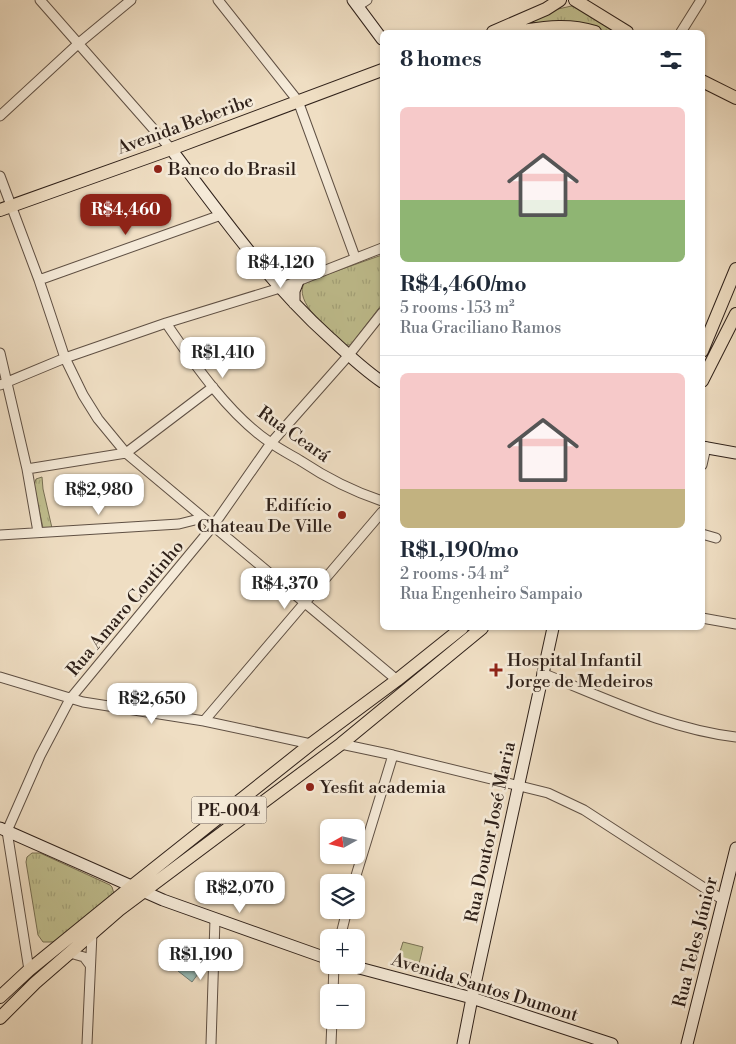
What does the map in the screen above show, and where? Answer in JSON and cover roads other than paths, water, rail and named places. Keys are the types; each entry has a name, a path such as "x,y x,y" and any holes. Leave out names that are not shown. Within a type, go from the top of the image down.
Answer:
{"main road":[{"path":"499,30 546,9 560,0"},
{"path":"576,0 624,30"},
{"path":"526,30 550,26 571,26 587,30"},
{"name":"Avenida Beberibe","path":"6,208 380,71"},
{"path":"705,82 736,98"},
{"path":"705,344 736,269"},
{"path":"705,375 736,314"},
{"name":"PE-004","path":"0,1018 137,889 311,744 397,680 460,630"},
{"name":"PE-004","path":"0,997 29,970 137,889 341,744 480,630"}],"street":[{"path":"40,0 171,149 280,288 348,356 380,380"},
{"path":"0,116 79,43 131,0"},
{"path":"218,0 298,101 356,257"},
{"path":"682,30 701,0"},
{"path":"359,2 380,37"},
{"path":"0,176 6,208 38,280 65,358 82,395 98,420 126,453 397,680"},
{"path":"38,280 221,215"},
{"path":"4,384 65,358 166,323 280,288 380,249"},
{"path":"294,303 294,291 298,281"},
{"name":"Rua Amaro Coutinho","path":"4,829 70,699 214,526 271,443 348,356 380,316"},
{"name":"Rua Ceará","path":"166,323 213,387 271,443 340,486 380,500"},
{"path":"0,353 4,384 27,469 38,532"},
{"path":"27,469 126,453 213,387"},
{"path":"705,447 736,453"},
{"path":"204,721 380,514"},
{"path":"0,535 179,524 203,518"},
{"path":"705,535 716,538"},
{"path":"705,619 736,624"},
{"name":"Rua Doutor José Maria","path":"463,1044 553,630"},
{"path":"542,673 679,726 712,734 736,736"},
{"path":"0,677 70,699 204,721 311,744"},
{"path":"341,744 394,755 548,793 584,810 723,900"},
{"path":"357,874 394,755"},
{"path":"4,829 137,889 320,957"},
{"path":"4,829 29,970"},
{"name":"Rua Teles Júnior","path":"688,1044 736,848"},
{"path":"211,1044 215,919"},
{"path":"87,1044 92,933"},
{"path":"70,952 84,957 90,966"},
{"name":"Avenida Santos Dumont","path":"365,970 472,998 608,1043"},
{"path":"331,1044 332,1029"}],"water":[{"path":"185,963 198,974 192,982 178,971"}],"place":[{"name":"Banco do Brasil","path":"158,169"},
{"name":"Edifício Chateau De Ville","path":"342,515"},
{"name":"Hospital Infantil Jorge de Medeiros","path":"496,670"},
{"name":"Yesfit academia","path":"310,787"}]}
